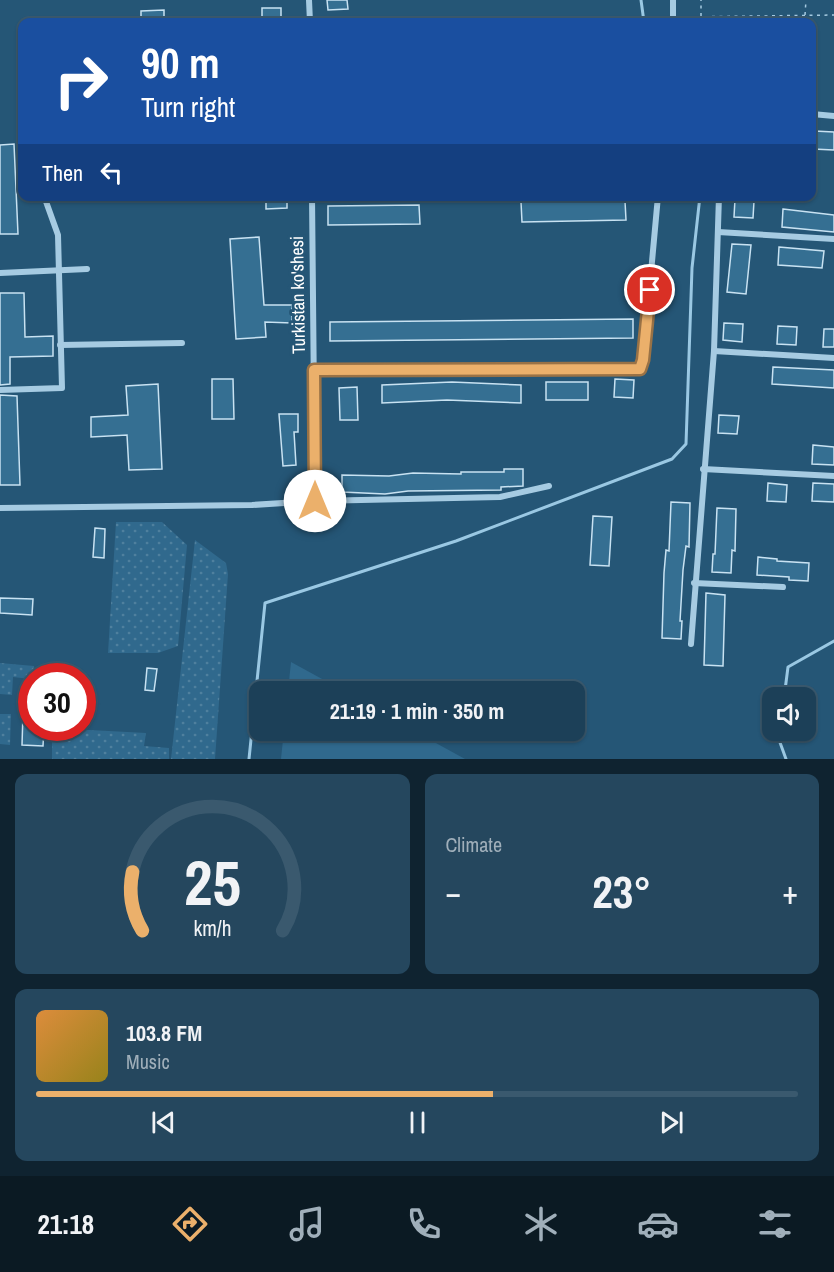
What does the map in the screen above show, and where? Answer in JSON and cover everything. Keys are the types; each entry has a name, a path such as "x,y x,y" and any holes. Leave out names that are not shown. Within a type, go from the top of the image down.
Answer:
{"street":[{"path":"309,0 310,18"},
{"path":"673,18 674,0"},
{"path":"816,114 834,116"},
{"path":"0,390 62,388 58,236 46,201"},
{"name":"Turkistan ko'shesi","path":"312,201 315,501"},
{"path":"314,370 640,369 643,360 658,201"},
{"path":"691,644 714,351 719,201"},
{"path":"718,232 834,239"},
{"path":"0,273 87,269"},
{"path":"60,345 182,343"},
{"path":"714,351 834,358"},
{"path":"703,469 834,476"},
{"path":"0,508 252,505 315,501 500,497 549,486"},
{"path":"694,583 783,587"}],"path":[{"path":"701,0 701,17"},
{"path":"805,16 806,0"},
{"path":"692,18 834,15"}],"shaded area":[{"path":"116,522 162,522 187,545 178,646 158,653 108,653"},
{"path":"195,540 226,563 228,574 215,759 171,759"},
{"path":"291,662 326,681 289,681"},
{"path":"0,663 18,665 18,678 13,677 12,695 0,694"},
{"path":"0,714 11,714 10,745 0,744"},
{"path":"96,730 146,733 144,746 169,748 169,759 52,759 52,741 96,741"},
{"path":"283,741 432,741 465,759 281,759"}],"building":[{"path":"327,0 347,0 348,9 328,10"},
{"path":"262,8 281,8 281,18 262,18"},
{"path":"164,10 164,18 141,18 141,11"},
{"path":"816,131 834,132 834,150 816,149"},
{"path":"14,144 18,234 0,234 0,145"},
{"path":"266,201 287,201 287,208 266,209"},
{"path":"625,201 626,220 522,222 521,202"},
{"path":"735,201 754,201 753,218 734,217"},
{"path":"419,205 420,224 328,225 328,206"},
{"path":"783,209 834,215 834,232 782,227"},
{"path":"259,237 264,305 292,305 292,323 265,322 266,337 236,339 230,239"},
{"path":"732,244 751,245 746,294 727,292"},
{"path":"779,247 824,251 822,268 778,265"},
{"path":"0,293 24,293 25,337 53,336 53,356 10,357 10,384 0,385"},
{"path":"633,319 633,338 330,341 330,322"},
{"path":"724,323 743,324 742,342 723,340"},
{"path":"778,326 797,327 796,345 777,344"},
{"path":"824,329 834,329 834,347 823,347"},
{"path":"773,367 834,370 834,388 772,384"},
{"path":"212,379 233,379 234,419 212,419"},
{"path":"615,379 634,380 633,398 614,397"},
{"path":"452,382 521,385 521,403 447,400 382,403 382,385"},
{"path":"546,382 588,382 588,400 546,400"},
{"path":"158,384 162,469 129,470 127,435 91,437 91,417 128,415 126,386"},
{"path":"357,387 358,420 340,420 339,388"},
{"path":"0,395 17,396 20,485 0,485"},
{"path":"279,414 298,414 298,432 294,432 296,465 283,466"},
{"path":"719,415 739,416 737,434 718,433"},
{"path":"813,445 834,447 834,465 812,464"},
{"path":"504,469 523,469 523,486 501,487 501,490 408,491 385,494 342,492 342,475 461,474 461,472 504,472"},
{"path":"768,483 787,485 786,502 767,501"},
{"path":"813,483 834,484 834,502 812,501"},
{"path":"671,502 690,503 689,547 686,546 683,570 681,639 662,638 664,573 666,550 669,551"},
{"path":"717,508 736,509 735,551 732,550 731,573 712,572"},
{"path":"593,516 612,517 609,566 590,565"},
{"path":"95,528 105,529 104,558 93,557"},
{"path":"758,557 809,563 808,581 757,575"},
{"path":"706,593 725,595 723,666 704,665"},
{"path":"0,598 33,599 32,615 0,613"},
{"path":"147,668 157,669 154,691 145,690"},
{"path":"22,741 43,741 43,746 22,745"}],"waterway":[{"path":"641,0 643,18"},
{"path":"249,759 265,603 456,541 672,459 686,444 692,268 699,201"},
{"path":"785,687 788,667 834,641"},
{"path":"779,741 786,759"}],"route":[{"path":"315,501 314,370 640,369 643,360 650,290"}]}
